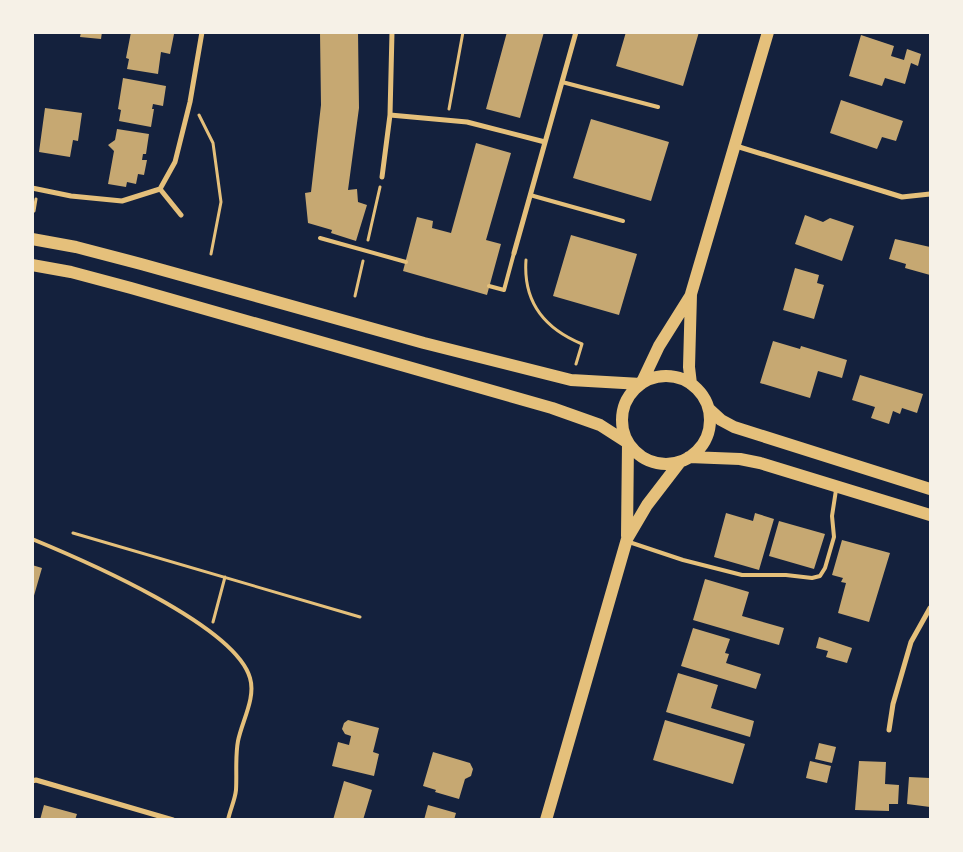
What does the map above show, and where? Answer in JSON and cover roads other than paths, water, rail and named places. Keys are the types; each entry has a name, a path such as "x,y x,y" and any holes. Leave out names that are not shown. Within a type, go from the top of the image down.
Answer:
{"main road":[{"path":"641,384 662,340 691,294 768,32"},
{"path":"32,239 76,246 433,346 571,380 641,384"},
{"path":"32,265 71,272 131,288 552,408 583,418 628,443 645,459 657,463 685,460 740,459 837,486 930,515"},
{"path":"691,294 689,367 692,384"},
{"path":"546,820 627,540 647,505 685,460 700,448 707,436 710,422 704,397 692,384 679,378 666,376 653,378 641,384 631,393 625,405 622,418 628,443 627,540"},
{"path":"708,409 721,420 734,427 930,490"}],"street":[{"path":"32,188 71,196 122,201 160,189 175,162 190,102 202,32"},
{"path":"382,177 390,115 392,32"},
{"path":"514,253 576,32"},
{"path":"390,115 466,122 545,142"},
{"path":"736,146 902,197 930,194"},
{"path":"160,189 181,215"},
{"path":"889,730 893,704 911,642 930,608"},
{"path":"32,781 36,780 173,820"}],"lane":[{"path":"562,82 658,107"},
{"path":"530,195 623,221"},
{"path":"320,238 406,262"},
{"path":"490,286 504,290 514,253"},
{"path":"627,540 683,560 742,575 786,575 812,578 820,576 825,568 834,537 832,516 837,486"},
{"path":"32,539 144,591 211,632 238,656 250,677 252,690 238,742 236,792 228,820"}]}
